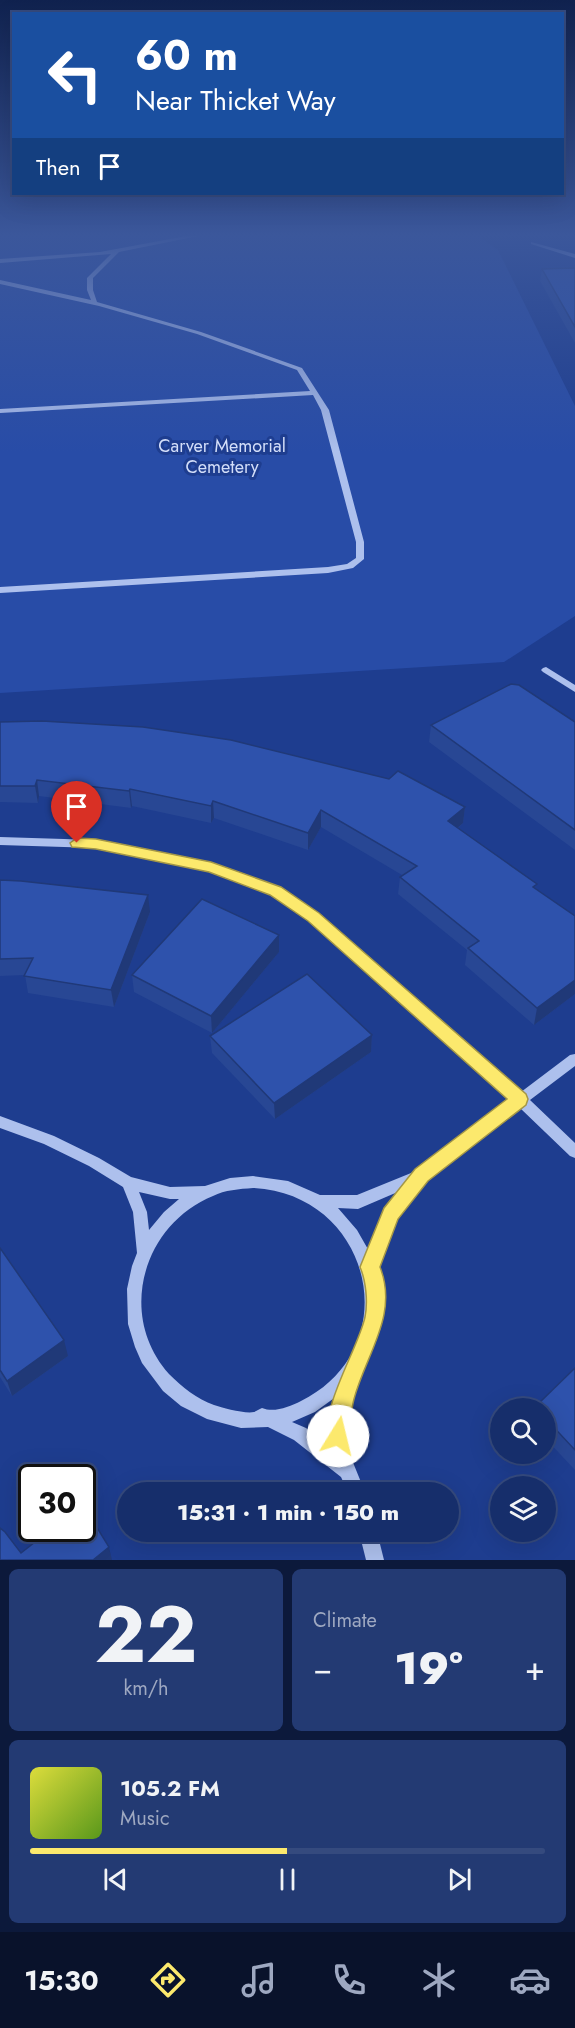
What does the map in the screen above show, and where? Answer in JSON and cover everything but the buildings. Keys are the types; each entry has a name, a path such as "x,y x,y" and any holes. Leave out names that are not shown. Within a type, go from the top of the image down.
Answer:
{"street":[{"path":"0,590 328,570 350,566 360,559 360,542 325,410 300,369 199,333 108,307"},
{"path":"0,411 315,393"},
{"path":"546,670 575,689"},
{"path":"0,841 96,844 211,867 275,891 314,917 520,1099 575,1152"},
{"path":"370,1267 390,1214 421,1175 575,1059"},
{"path":"0,1122 49,1140 94,1162 128,1183 170,1193 216,1192"},
{"path":"320,1201 358,1202 421,1175"},
{"path":"128,1183 140,1212 143,1251 130,1299 141,1351 159,1379 204,1411 244,1420 310,1407 353,1370"},
{"path":"143,1251 181,1208 202,1195 240,1185 287,1188 320,1201 348,1224 360,1240 375,1278 375,1316 343,1400 338,1436 346,1470 352,1482"},
{"path":"262,1416 300,1434 346,1470"},
{"path":"370,1542 375,1560"}],"green space":[{"name":"Carver Memorial Cemetery","path":"0,307 526,307 575,406 575,616 504,662 0,693"}],"route":[{"path":"77,843 96,844 211,867 275,891 314,917 520,1099 421,1175 390,1214 370,1267 375,1278 375,1316 343,1400 338,1436"}]}
